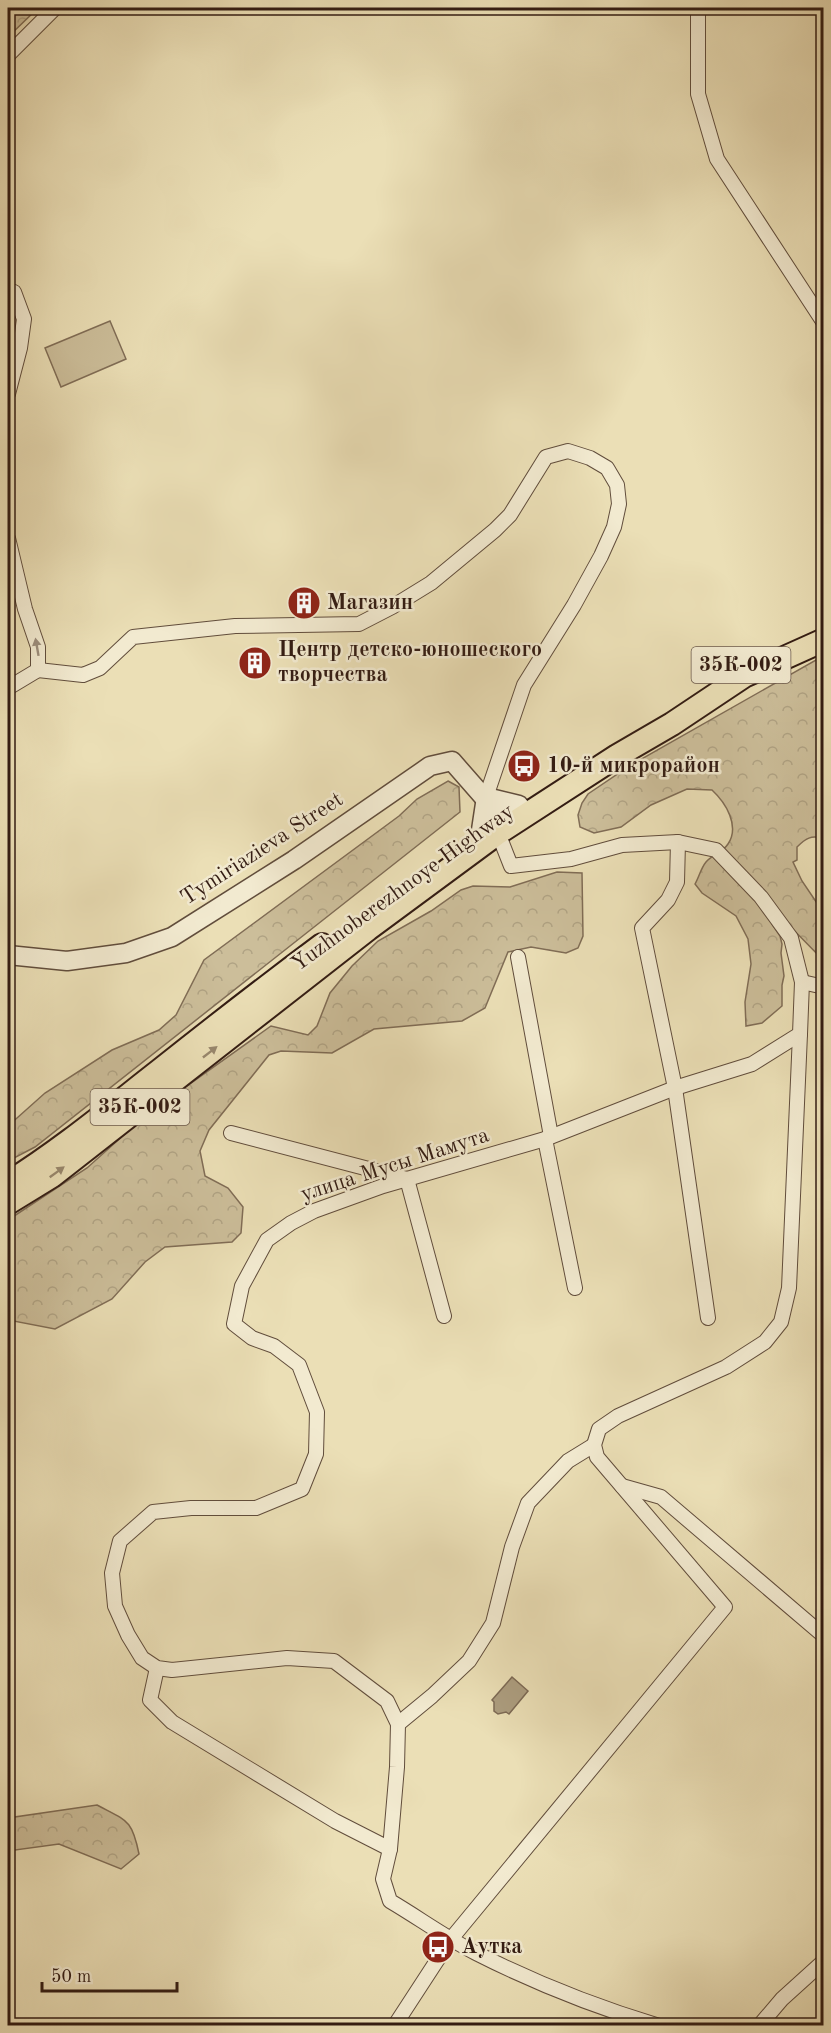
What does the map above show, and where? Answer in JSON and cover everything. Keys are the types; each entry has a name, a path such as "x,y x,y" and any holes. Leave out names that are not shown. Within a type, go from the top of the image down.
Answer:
{"highway":[{"name":"Yuzhnoberezhnoye Highway","path":"8,1183 83,1131 263,989 338,934 662,712 761,652 824,626"},
{"path":"502,822 672,724 744,676 824,640"},
{"name":"Yuzhnoberezhnoye Highway","path":"8,1203 52,1176 502,822"}],"street":[{"path":"8,55 55,8"},
{"path":"698,8 698,94 717,159 824,323"},
{"path":"8,290 14,292 24,319 20,348 8,394"},
{"path":"8,688 38,670 83,675 100,668 133,637 235,626 359,624 431,583 510,515 546,457 568,452 590,458 607,468 616,485 619,504 614,527 574,605 524,685 486,797"},
{"path":"8,538 25,609 38,647 38,670"},
{"name":"Tymiriazieva Street","path":"8,955 67,961 126,953 172,937 294,860 430,766 452,761 486,797"},
{"path":"395,2025 451,1939 725,1606 597,1457 594,1445 599,1429 618,1416 726,1367 765,1342 781,1322 789,1288 802,982 791,938 761,897 716,850 678,842 622,845 571,859 511,866 502,822 486,797"},
{"path":"486,797 502,822"},
{"path":"678,842 677,882 669,900 642,928 675,1088 708,1318"},
{"path":"518,957 575,1288"},
{"path":"802,982 824,987"},
{"name":"улица Мусы Мамута","path":"157,1668 142,1658 128,1635 116,1606 112,1573 120,1541 153,1512 190,1508 256,1508 302,1489 316,1454 317,1412 299,1365 274,1346 252,1338 234,1324 242,1286 267,1240 291,1223 314,1211 407,1179 548,1137 675,1088 752,1064 800,1034"},
{"path":"231,1133 407,1179 444,1316"},
{"path":"398,1724 469,1661 493,1623 512,1547 528,1503 568,1461 594,1445"},
{"path":"622,1486 661,1497 824,1636"},
{"path":"390,1849 335,1821 172,1722 150,1700 157,1668 172,1670 287,1658 334,1661 387,1701 398,1724 390,1849 383,1880 390,1901 451,1939 549,1987 608,2011 659,2025"},
{"path":"759,2025 782,1999 824,1961"}],"green space":[{"path":"8,8 38,8 8,37"},
{"path":"110,321 126,359 61,387 45,348"},
{"path":"823,656 823,839 812,837 803,842 797,847 797,860 793,862 802,881 823,912 823,960 780,916 772,924 782,944 784,976 782,1006 762,1023 746,1026 745,1002 751,964 748,939 736,916 702,893 695,884 706,862 726,847 731,837 732,822 722,801 712,790 687,789 651,805 621,827 594,833 580,827 578,815 588,794 631,765"},
{"path":"448,781 459,787 460,812 35,1147 14,1158 8,1157 8,1126 45,1093 112,1050 159,1030 176,1015 204,960 399,816 417,799"},
{"path":"557,872 582,873 583,936 578,948 566,953 531,947 508,952 485,1008 462,1021 374,1029 332,1053 281,1051 269,1055 209,1130 200,1151 205,1176 228,1188 243,1207 241,1233 232,1242 165,1247 145,1262 112,1299 55,1329 8,1320 8,1220 87,1168 145,1116 271,1026 308,1035 317,1026 330,993 352,966 378,941 431,911 461,890 473,886 510,887"},
{"path":"97,1805 122,1818 134,1834 139,1854 121,1869 59,1844 8,1851 8,1818"}],"shaded area":[{"path":"512,1677 528,1691 509,1714 506,1712 498,1714 494,1711 492,1700"}],"place":[{"name":"Магазин","path":"304,603"},
{"name":"Центр детско-юношеского творчества","path":"255,663"},
{"name":"10-й микрорайон","path":"524,766"},
{"name":"Аутка","path":"438,1947"}]}
